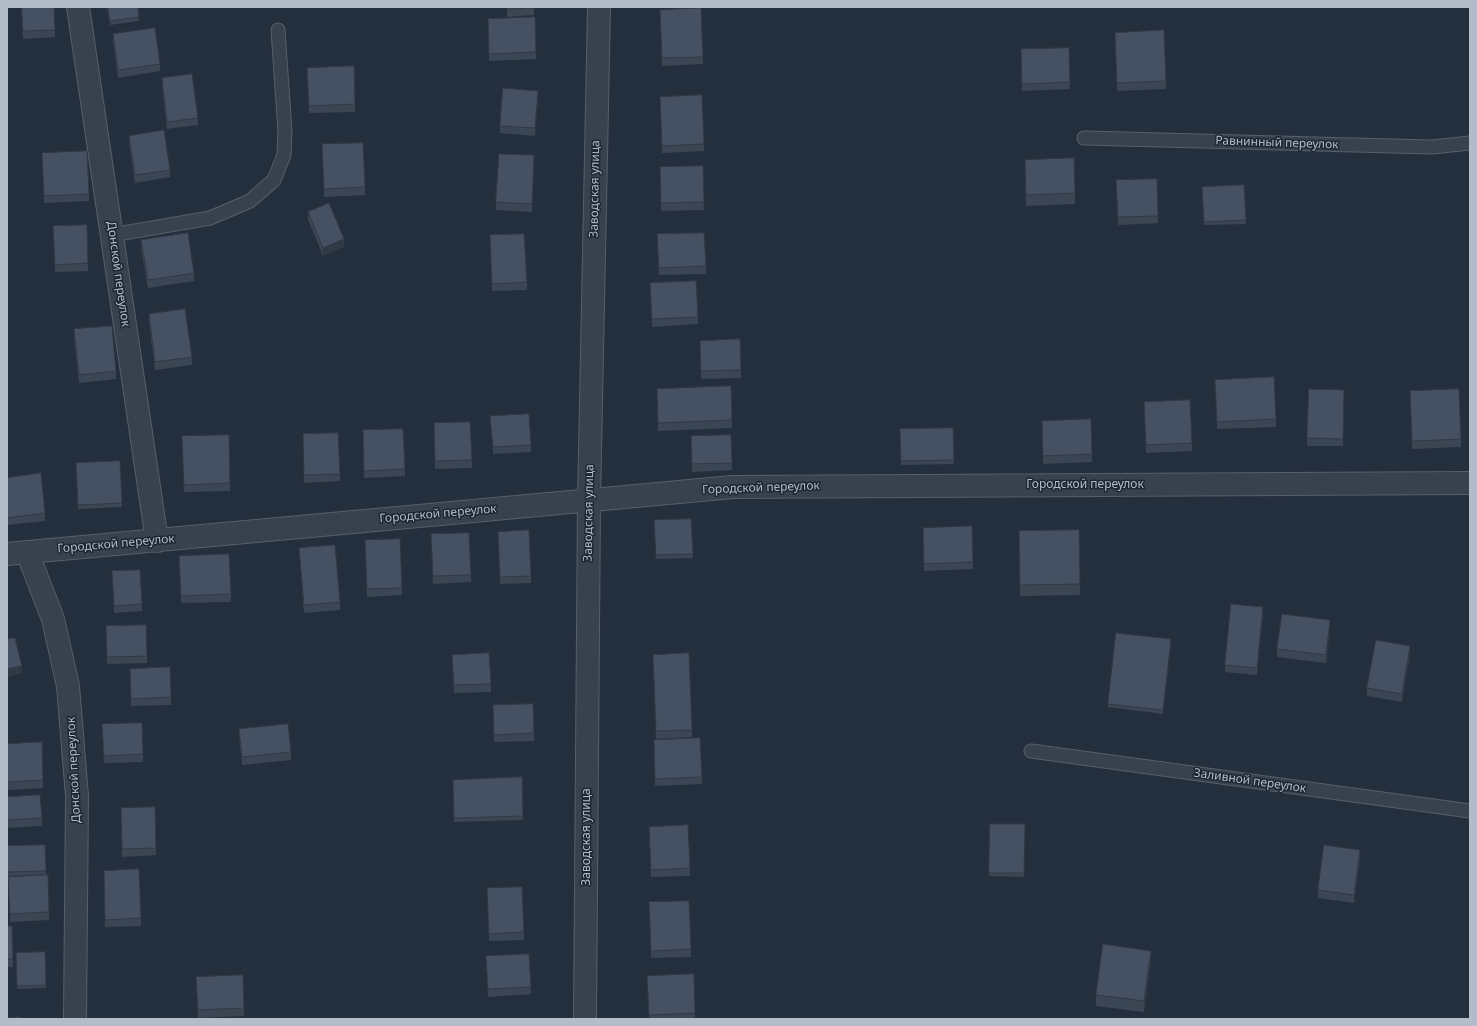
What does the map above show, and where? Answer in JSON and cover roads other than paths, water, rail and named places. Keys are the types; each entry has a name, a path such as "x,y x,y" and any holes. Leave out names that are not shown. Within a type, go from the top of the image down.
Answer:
{"street":[{"name":"Донской переулок","path":"78,7 157,541"},
{"name":"Заводская улица","path":"585,1019 589,500 599,7"},
{"name":"Городской переулок","path":"17,553 733,487 1470,483"},
{"name":"Донской переулок","path":"17,553 53,619 68,686 77,796 75,1019"}],"lane":[{"path":"112,236 210,218 250,200 274,180 284,155 285,132 278,30"},
{"name":"Равнинный переулок","path":"1084,138 1432,147 1470,142"},
{"name":"Заливной переулок","path":"1031,751 1470,811"}]}
